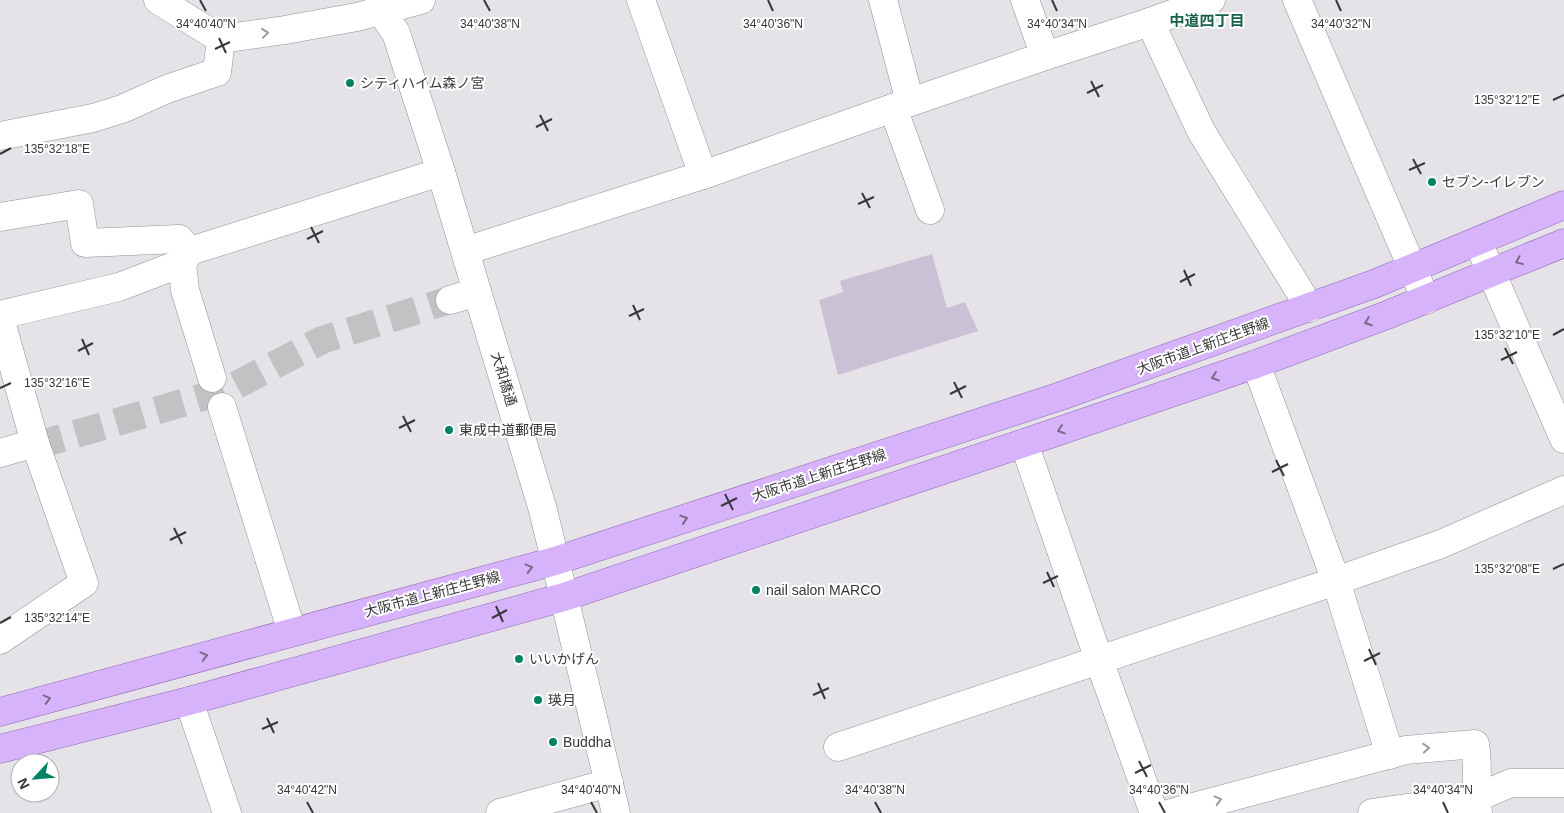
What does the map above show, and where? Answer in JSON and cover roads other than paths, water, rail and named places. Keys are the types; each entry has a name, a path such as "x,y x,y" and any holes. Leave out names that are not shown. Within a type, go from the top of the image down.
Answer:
{"main road":[{"name":"大阪市道上新庄生野線","path":"0,712 555,561 1058,397 1310,308 1564,206"},
{"path":"0,749 189,701 564,597 1256,364 1426,300 1564,243"}],"street":[{"path":"158,0 220,38 285,30 357,17 380,6 421,0"},
{"path":"642,0 703,175"},
{"path":"883,0 901,105 930,210"},
{"path":"1025,0 1044,56"},
{"path":"465,251 703,175 901,105 1211,0"},
{"path":"1297,0 1426,300"},
{"name":"大和橋通","path":"380,6 396,33 441,172 543,510 616,813"},
{"path":"1150,22 1201,131 1310,308"},
{"path":"0,136 93,118 122,109 167,89 217,72 220,38"},
{"path":"0,640 84,583 34,443 0,316 119,286 186,257 441,172"},
{"path":"0,217 79,204 85,243 179,239 186,257 185,290 212,378"},
{"path":"1478,242 1564,439"},
{"path":"450,300 477,292"},
{"path":"1256,364 1336,581 1390,754"},
{"path":"222,407 292,632"},
{"path":"0,453 34,443"},
{"path":"1024,443 1154,813"},
{"path":"838,747 1336,581 1440,544 1564,490"},
{"path":"189,701 227,813"},
{"path":"1171,813 1406,750 1475,744 1477,756 1477,805"},
{"path":"500,813 609,783"},
{"path":"1372,813 1477,805 1511,783 1564,784"}],"tunnel":[{"path":"35,443 45,443 217,393 231,388 322,340 450,300"}],"place":[{"name":"シティハイム森ノ宮","path":"350,83"},
{"name":"セブン-イレブン","path":"1432,182"},
{"name":"東成中道郵便局","path":"449,430"},
{"name":"nail salon MARCO","path":"756,590"},
{"name":"いいかげん","path":"519,659"},
{"name":"瑛月","path":"538,700"},
{"name":"Buddha","path":"553,742"}],"district":[{"name":"中道四丁目","path":"1207,21"}]}
